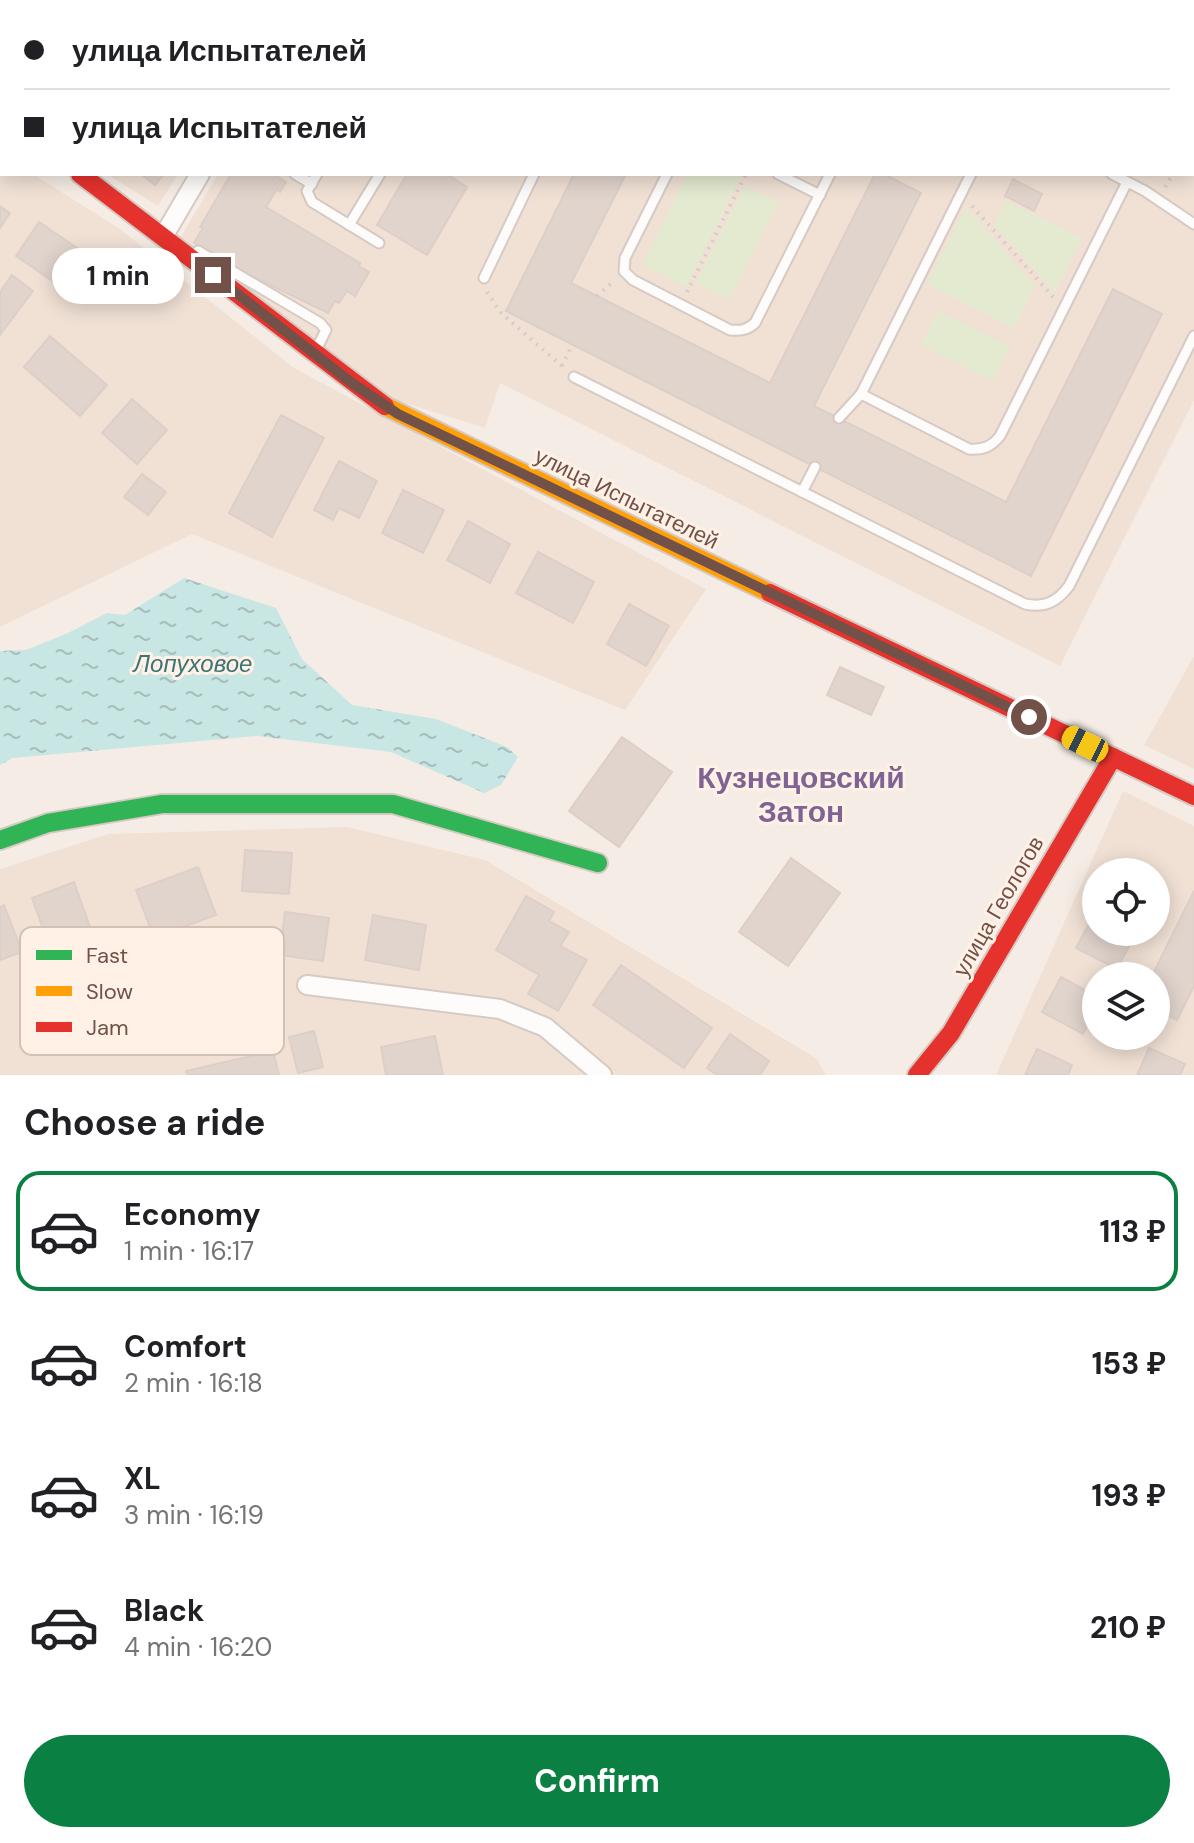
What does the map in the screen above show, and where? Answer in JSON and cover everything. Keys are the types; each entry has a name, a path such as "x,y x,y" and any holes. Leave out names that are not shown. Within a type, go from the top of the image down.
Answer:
{"street":[{"name":"улица Испытателей","path":"83,176 164,234 375,400 413,422 1194,796"},
{"path":"164,234 199,176"},
{"name":"улица Геологов","path":"917,1075 951,1033 1113,757"},
{"path":"0,840 48,823 162,804 393,804 598,863"},
{"path":"307,985 500,1009 545,1027 602,1075"}],"lane":[{"path":"298,176 312,184"},
{"path":"316,176 307,191 312,202 379,243"},
{"path":"349,225 379,176"},
{"path":"484,278 533,176"},
{"path":"666,176 625,258 624,271 633,280 730,330 743,330 755,323 829,176"},
{"path":"782,176 820,195"},
{"path":"839,418 861,394 970,176"},
{"path":"1116,176 1194,224"},
{"path":"861,394 969,449 987,448 1000,436 1127,182"},
{"path":"164,234 320,323 326,330 314,353"},
{"path":"574,377 1025,604 1035,606 1054,602 1069,586 1194,336"},
{"path":"802,492 815,467"}],"path":[{"path":"681,305 745,176"},
{"path":"961,195 1064,308"},
{"path":"597,296 624,271"},
{"path":"484,278 487,293 496,307 574,377"},
{"path":"562,366 572,345"}],"shaded area":[{"path":"0,176 36,176 120,229 294,368 706,589 625,710 192,534 0,627"},
{"path":"110,176 177,176 158,206"},
{"path":"217,176 1194,176 1194,400 1060,666 500,383 485,428 386,397 177,243"},
{"path":"1194,656 1194,769 1144,745"},
{"path":"1123,791 1194,826 1194,1075 996,1075 1082,883 1082,946 1170,946 1170,858 1093,858"},
{"path":"347,827 485,860 816,1058 826,1075 0,1075 0,869 108,834"}],"green space":[{"path":"686,176 741,176 686,287 642,265"},
{"path":"745,186 778,202 729,300 696,283"},
{"path":"1006,201 1082,239 1055,292 994,225"},
{"path":"966,207 1035,286 1014,328 927,284"},
{"path":"938,311 1010,347 993,381 921,345"}],"water":[{"name":"Лопуховое","path":"184,578 276,608 302,659 352,705 436,719 507,747 518,757 501,785 484,793 391,752 257,736 13,758 0,765 0,651 26,650 107,613 125,615"}],"building":[{"path":"144,176 162,176 155,185"},
{"path":"230,176 276,176 286,182 280,192 277,189 266,207 360,263 359,266 369,272 355,296 347,291 339,303 335,301 328,313 253,277 194,243 203,228 200,227"},
{"path":"406,176 449,176 467,187 427,255 377,225"},
{"path":"573,176 625,176 571,283 770,383 874,176 888,176 921,193 814,406 1006,502 1113,289 1162,314 1031,576 506,311"},
{"path":"1013,179 1042,194 1034,211 1005,196"},
{"path":"0,206 10,213 0,228"},
{"path":"39,222 83,252 60,286 16,256"},
{"path":"12,275 33,291 0,335 0,292"},
{"path":"50,336 107,385 80,416 24,367"},
{"path":"132,399 167,430 137,464 102,433"},
{"path":"281,415 324,438 272,537 229,513"},
{"path":"339,461 377,481 359,518 339,508 333,520 314,510"},
{"path":"142,474 166,492 148,515 124,497"},
{"path":"403,490 444,510 423,553 382,533"},
{"path":"468,521 510,544 490,583 447,560"},
{"path":"538,552 594,582 573,623 516,593"},
{"path":"629,604 669,626 646,666 607,644"},
{"path":"840,667 884,687 871,715 827,695"},
{"path":"622,737 672,772 619,847 569,811"},
{"path":"245,850 292,853 289,894 242,891"},
{"path":"791,858 840,893 788,966 739,932"},
{"path":"198,867 216,915 184,927 150,927 136,890"},
{"path":"74,882 90,927 42,927 32,898"},
{"path":"1194,891 1194,986 1177,1020 1170,1017 1170,962 1159,962 1167,946 1170,946 1170,940"},
{"path":"526,896 554,912 549,921 569,932 560,946 587,960 558,1011 528,994 539,975 496,950"},
{"path":"4,905 20,953 0,960 0,907"},
{"path":"285,912 329,918 323,961 284,956"},
{"path":"373,915 426,925 419,970 365,960"},
{"path":"1082,937 1082,946 1129,946 1121,962 1103,962 1076,948"},
{"path":"621,965 712,1028 684,1068 593,1005"},
{"path":"1061,977 1082,988 1082,1033 1042,1012"},
{"path":"314,1031 323,1067 298,1073 289,1037"},
{"path":"730,1034 769,1061 760,1075 717,1075 707,1068"},
{"path":"435,1036 443,1075 386,1075 381,1047"},
{"path":"1037,1049 1072,1065 1068,1075 1025,1075"},
{"path":"1148,1050 1185,1064 1180,1075 1137,1075"},
{"path":"256,1055 274,1055 279,1075 187,1075 186,1071"}],"traffic: fast":[{"path":"0,840 48,823 162,804 393,804 598,863"}],"traffic: slow":[{"path":"385,406 770,593"}],"traffic: jam":[{"path":"83,176 385,406"},
{"path":"770,593 1194,796"},
{"path":"917,1075 951,1033 1113,757"}],"district":[{"name":"Кузнецовский Затон","path":"801,795"}],"route":[{"path":"213,275 352,383 398,414 1029,717"}]}
